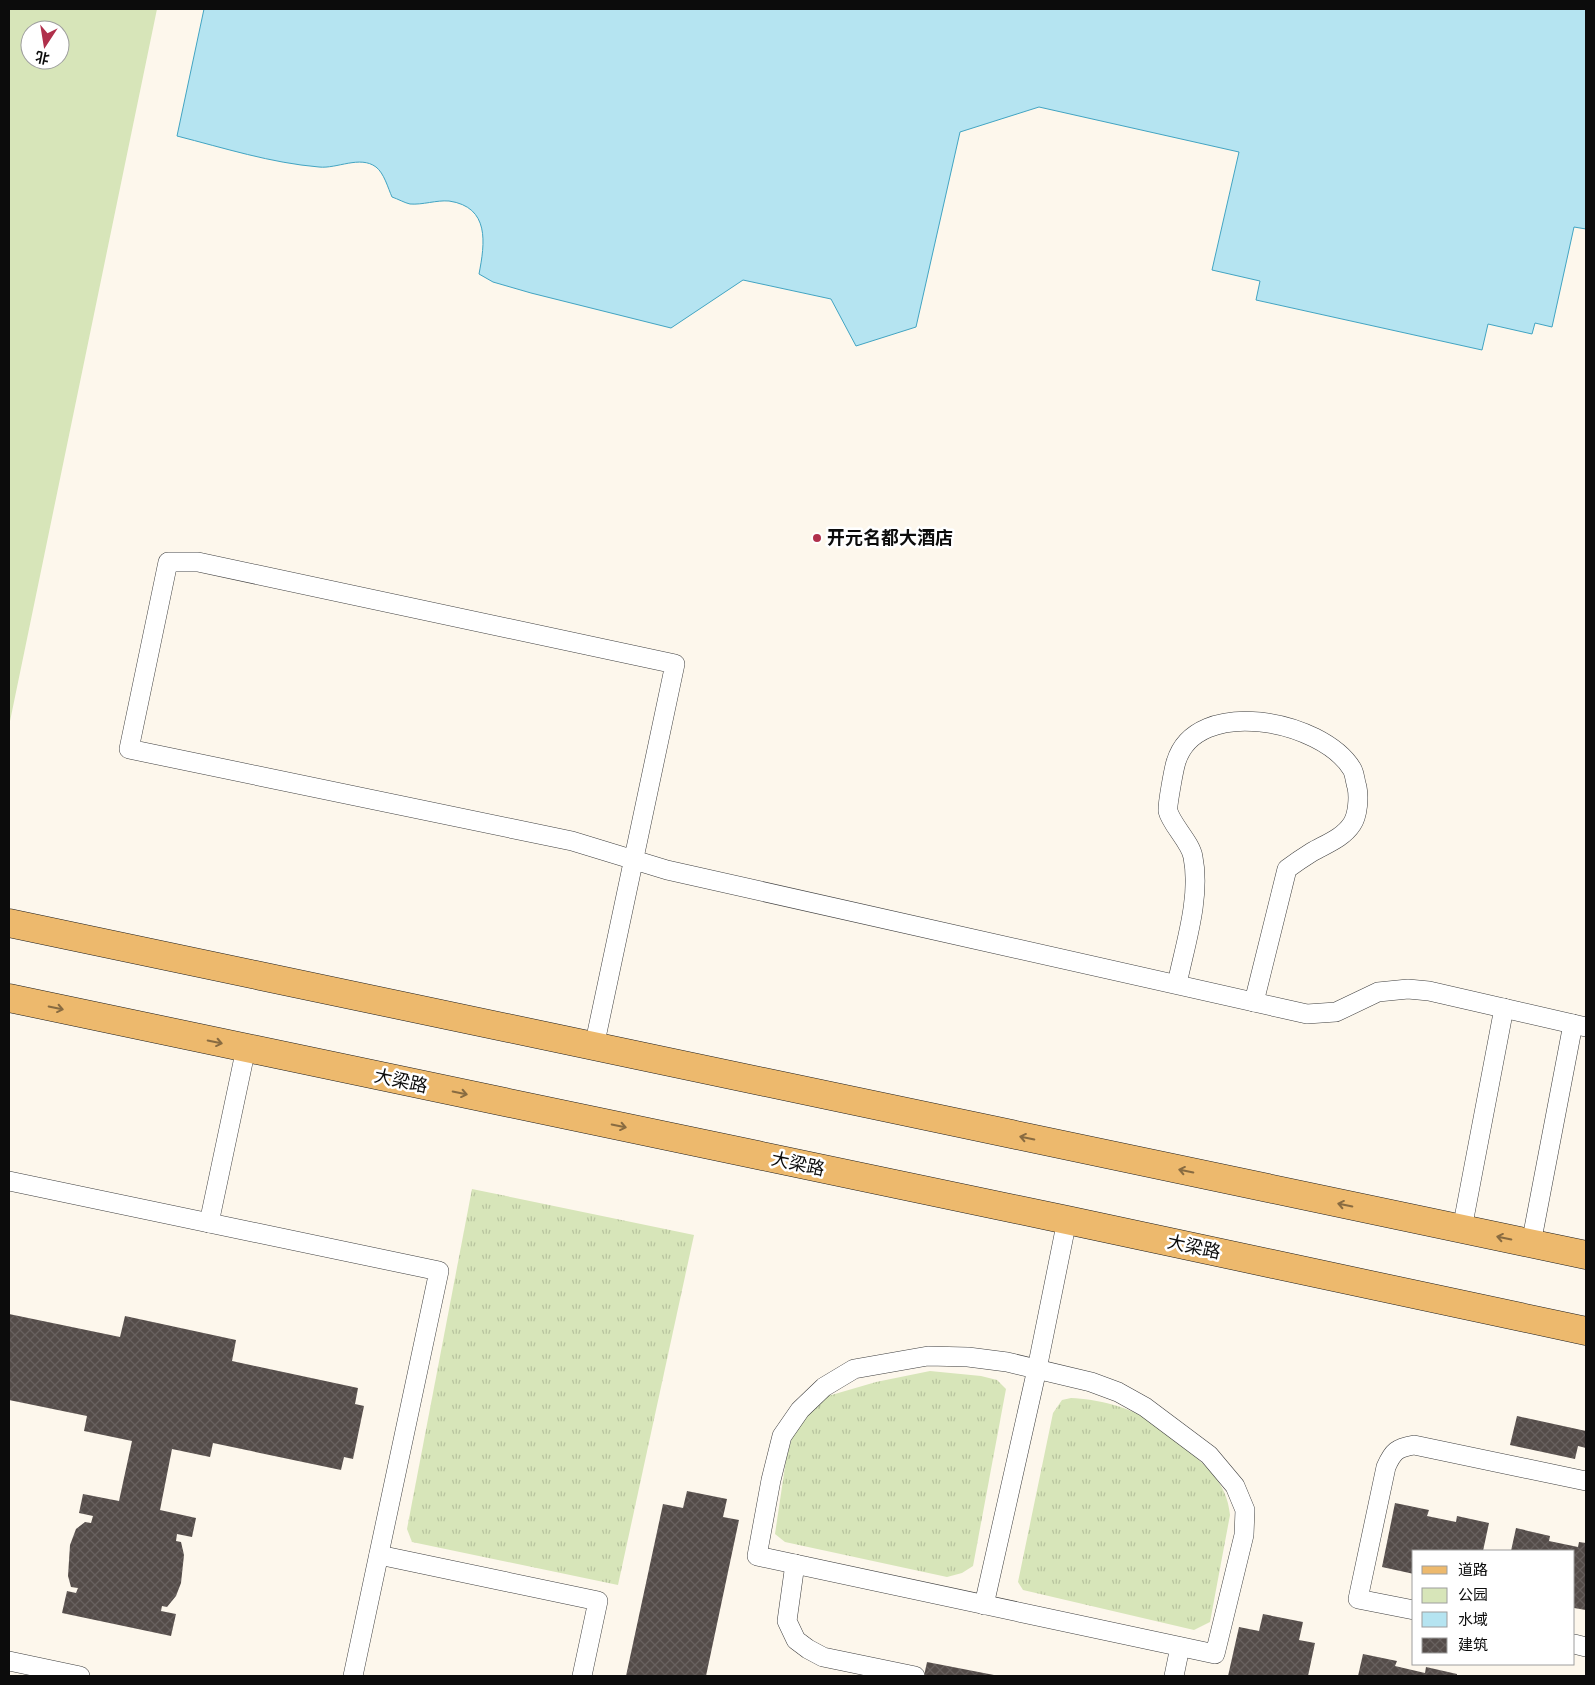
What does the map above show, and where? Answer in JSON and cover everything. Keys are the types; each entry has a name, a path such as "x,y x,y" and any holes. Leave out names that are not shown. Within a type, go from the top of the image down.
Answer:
{"main road":[{"path":"9,923 1586,1256"},
{"name":"大梁路","path":"9,998 1586,1331"}],"lane":[{"path":"594,1046 633,860 675,664 198,562 168,562 129,749 562,839 633,860 667,870 1307,1014 1336,1012 1378,992 1408,989 1429,991 1580,1026 1530,1244"},
{"path":"1177,984 1196,890 1193,855 1168,810 1175,762 1184,743 1203,730 1226,722 1249,720 1281,726 1315,736 1336,751 1353,770 1359,797 1352,823 1340,837 1287,869 1254,1002"},
{"path":"1462,1229 1504,1008"},
{"path":"209,1223 246,1048"},
{"path":"9,1181 439,1271 353,1676"},
{"path":"984,1605 1067,1220"},
{"path":"928,1356 1008,1362 1036,1369 1091,1382 1118,1392 1145,1407 1209,1455 1235,1486 1245,1510 1244,1535 1215,1654 757,1556 771,1480 782,1436 800,1410 824,1387 854,1369 928,1356"},
{"path":"1412,1610 1358,1599 1386,1467 1392,1454 1402,1447 1414,1445 1586,1481"},
{"path":"379,1555 598,1601 582,1676"},
{"path":"795,1564 787,1621 796,1640 808,1650 823,1657 915,1676"},
{"path":"1174,1676 1180,1647"},
{"path":"9,1661 80,1676"}],"green space":[{"path":"9,9 157,9 9,726"},
{"path":"472,1189 694,1235 618,1585 412,1542 407,1529"},
{"path":"930,1371 981,1376 997,1380 1006,1389 973,1566 962,1573 947,1577 785,1542 775,1534 786,1460 795,1427 828,1396 876,1382"},
{"path":"1071,1398 1113,1405 1143,1417 1199,1460 1220,1484 1225,1493 1230,1515 1210,1622 1194,1630 1023,1590 1018,1582 1053,1413 1062,1400"}],"water":[{"path":"204,9 1586,9 1586,229 1574,227 1552,327 1535,323 1532,334 1488,324 1482,350 1256,300 1260,281 1212,270 1239,152 1039,107 960,132 916,327 856,346 831,299 743,280 671,328 493,282 479,274 483,250 482,228 472,211 462,205 449,201 410,204 392,197 381,173 370,164 356,162 326,167 301,165 177,136"}],"building":[{"path":"9,1314 120,1337 125,1316 236,1340 232,1361 358,1388 355,1404 364,1406 353,1459 344,1457 341,1470 213,1443 210,1457 172,1449 160,1510 196,1518 192,1537 177,1534 176,1541 181,1542 184,1555 181,1583 176,1596 167,1607 162,1606 161,1611 176,1614 171,1636 62,1613 67,1591 76,1593 78,1588 71,1587 68,1576 70,1545 76,1529 85,1522 91,1523 93,1516 79,1513 83,1494 119,1501 132,1441 84,1431 87,1416 9,1400"},
{"path":"1517,1416 1586,1431 1586,1448 1578,1446 1575,1459 1510,1445"},
{"path":"687,1491 727,1499 723,1517 739,1520 706,1676 626,1676 663,1504 683,1508"},
{"path":"1395,1503 1429,1510 1427,1516 1456,1522 1457,1516 1489,1523 1483,1550 1412,1550 1412,1574 1382,1567"},
{"path":"1516,1528 1550,1536 1549,1541 1578,1547 1579,1542 1586,1543 1586,1610 1575,1608 1575,1550 1511,1550"},
{"path":"1263,1614 1303,1622 1299,1640 1315,1643 1308,1676 1228,1676 1239,1627 1259,1631"},
{"path":"1363,1654 1397,1661 1395,1666 1425,1673 1426,1667 1457,1674 1457,1676 1358,1676"},
{"path":"927,1662 994,1675 994,1676 924,1676"}],"place":[{"name":"开元名都大酒店","path":"817,538"}]}
